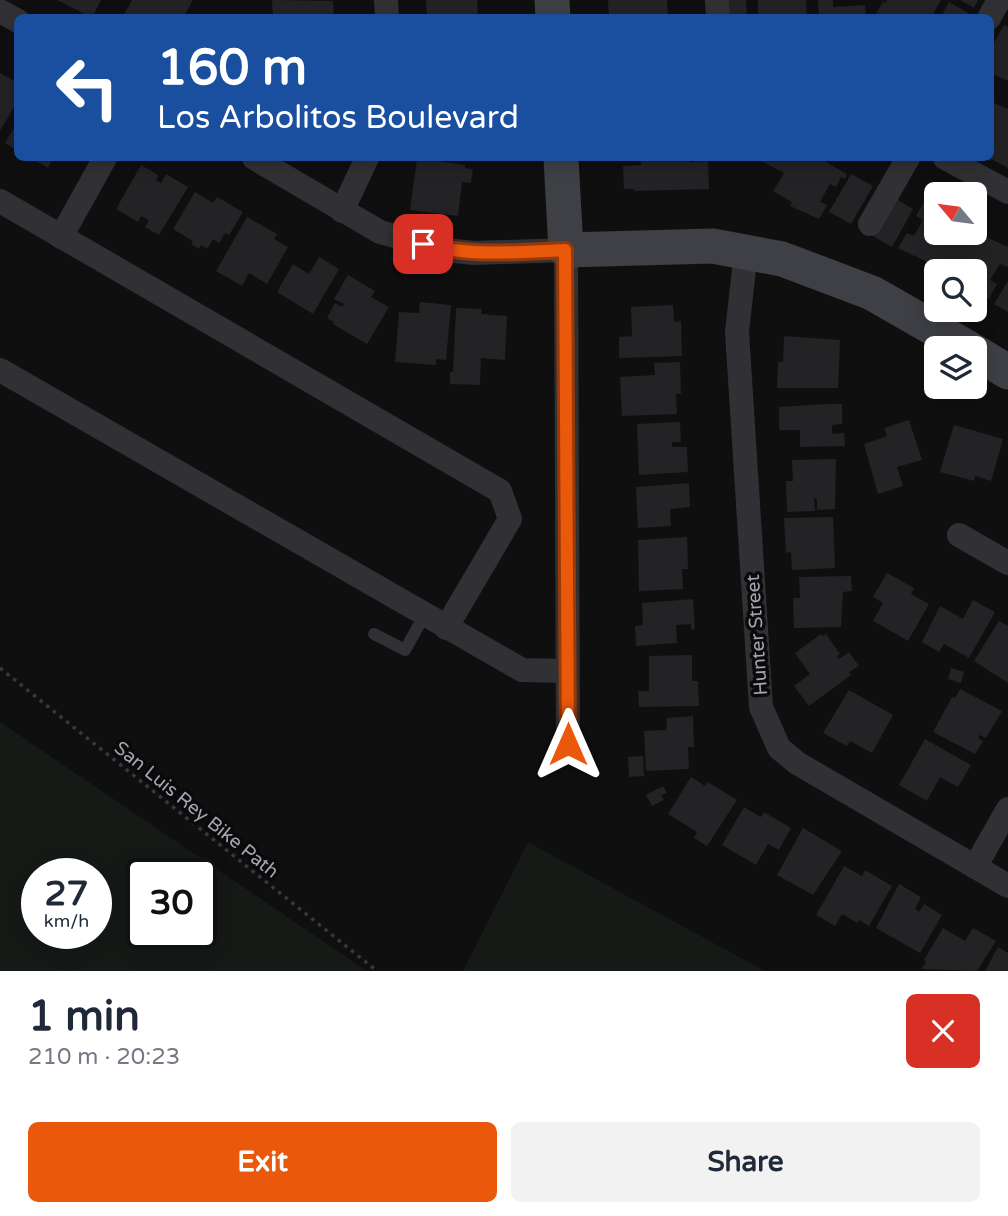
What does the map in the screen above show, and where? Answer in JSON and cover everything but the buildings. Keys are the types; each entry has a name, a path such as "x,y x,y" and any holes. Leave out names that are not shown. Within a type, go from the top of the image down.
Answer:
{"street":[{"path":"61,237 103,161"},
{"path":"259,161 380,232 445,250 474,253 713,246 746,251 782,258 872,293 947,336"},
{"path":"342,211 366,161"},
{"path":"561,161 565,250 568,744"},
{"path":"870,224 906,161"},
{"path":"951,161 1008,192"},
{"path":"0,201 500,491 510,519 446,628"},
{"name":"Hunter Street","path":"746,251 737,332 761,707 779,748 797,763 1008,886"},
{"path":"987,359 1008,372"},
{"path":"0,370 522,670 567,671"},
{"path":"959,535 1008,563"},
{"path":"975,867 1008,809"}],"lane":[{"path":"374,634 405,650 424,616"}],"path":[{"name":"San Luis Rey Bike Path","path":"0,668 377,971"}],"shaded area":[{"path":"0,722 200,858 126,858 126,949 217,949 217,869 367,971 0,971"},
{"path":"528,842 765,971 463,971"}],"route":[{"path":"423,244 474,253 565,250 568,744"}]}
